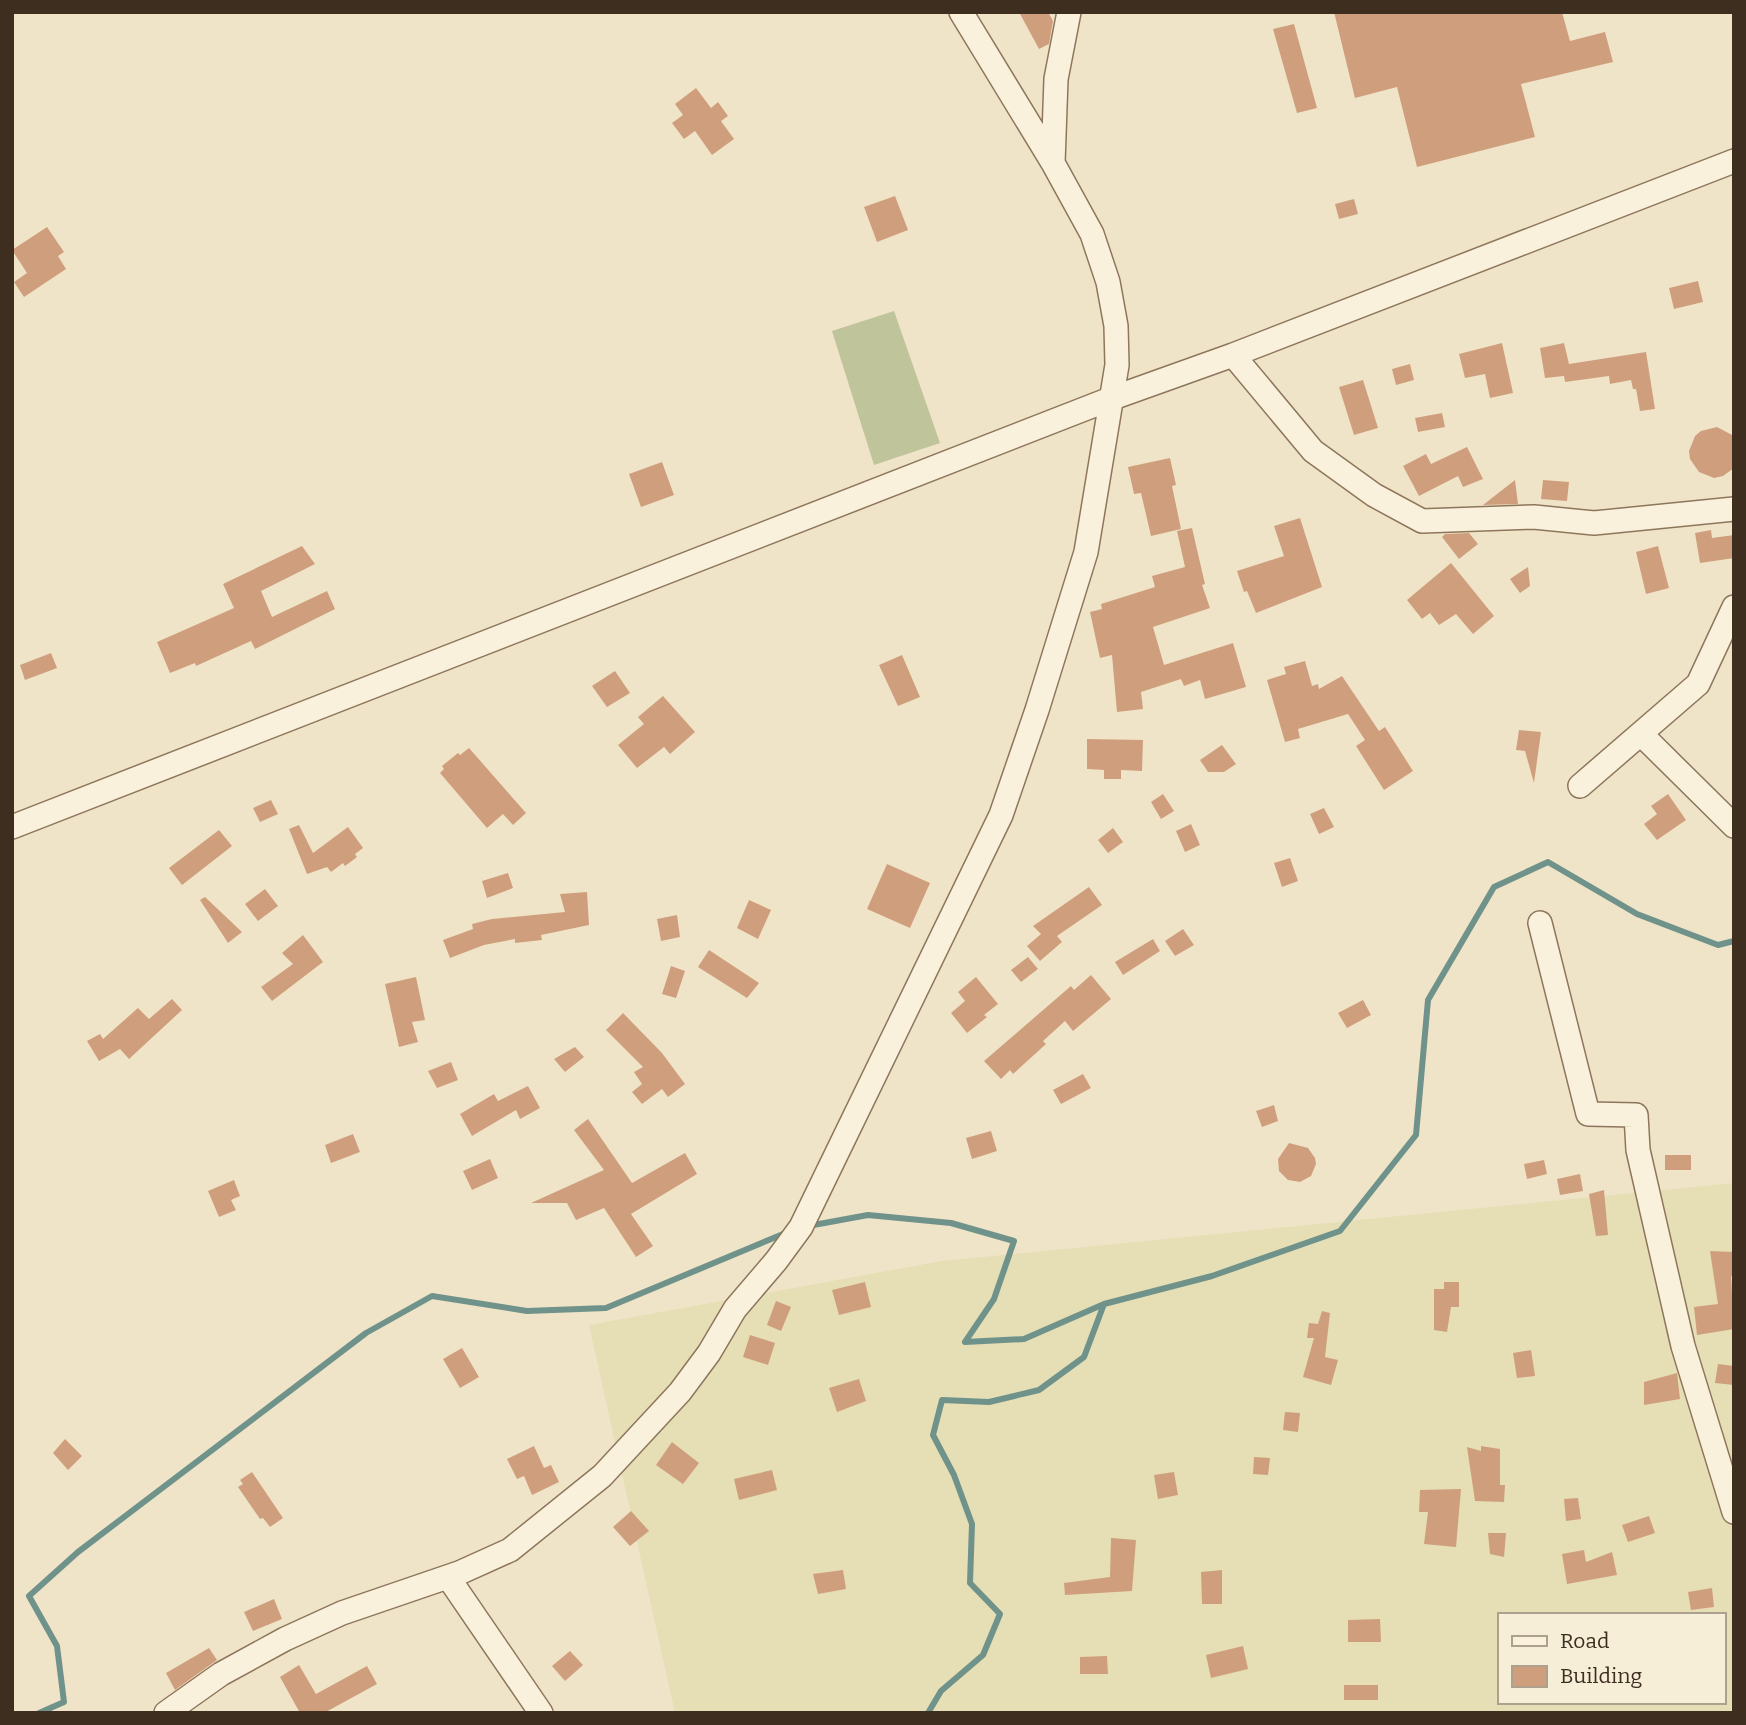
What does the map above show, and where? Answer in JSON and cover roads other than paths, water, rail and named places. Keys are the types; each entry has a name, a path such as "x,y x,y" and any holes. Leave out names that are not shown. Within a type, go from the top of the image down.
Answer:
{"street":[{"path":"166,1713 221,1674 285,1639 342,1614 448,1577 510,1550 602,1476 680,1392 709,1353 735,1310 800,1227 1001,815 1086,552 1117,365 1116,326 1108,282 1092,234 1053,163 961,12"},
{"path":"1053,163 1056,79 1069,12"},
{"path":"12,827 1110,399 1233,355 1734,161"},
{"path":"1233,355 1313,451 1374,495 1422,521 1535,517 1594,523 1734,509"},
{"path":"1580,786 1698,684 1734,607"},
{"path":"1641,734 1734,826"},
{"path":"1540,923 1588,1114 1636,1115 1638,1150 1684,1346 1734,1512"},
{"path":"448,1577 541,1713"}],"waterway":[{"path":"808,1226 868,1215 951,1223 1014,1241 994,1299 965,1342 1024,1339 1104,1304 1212,1276 1340,1231 1416,1135 1428,1000 1494,887 1548,862 1637,914 1718,945 1734,941"},
{"path":"39,1713 64,1702 57,1646 29,1596 78,1552 366,1333 432,1296 527,1311 606,1308 788,1232"},
{"path":"928,1713 941,1691 983,1655 1000,1614 970,1583 972,1524 954,1475 933,1435 942,1400 989,1402 1039,1390 1084,1357 1104,1304"}]}
